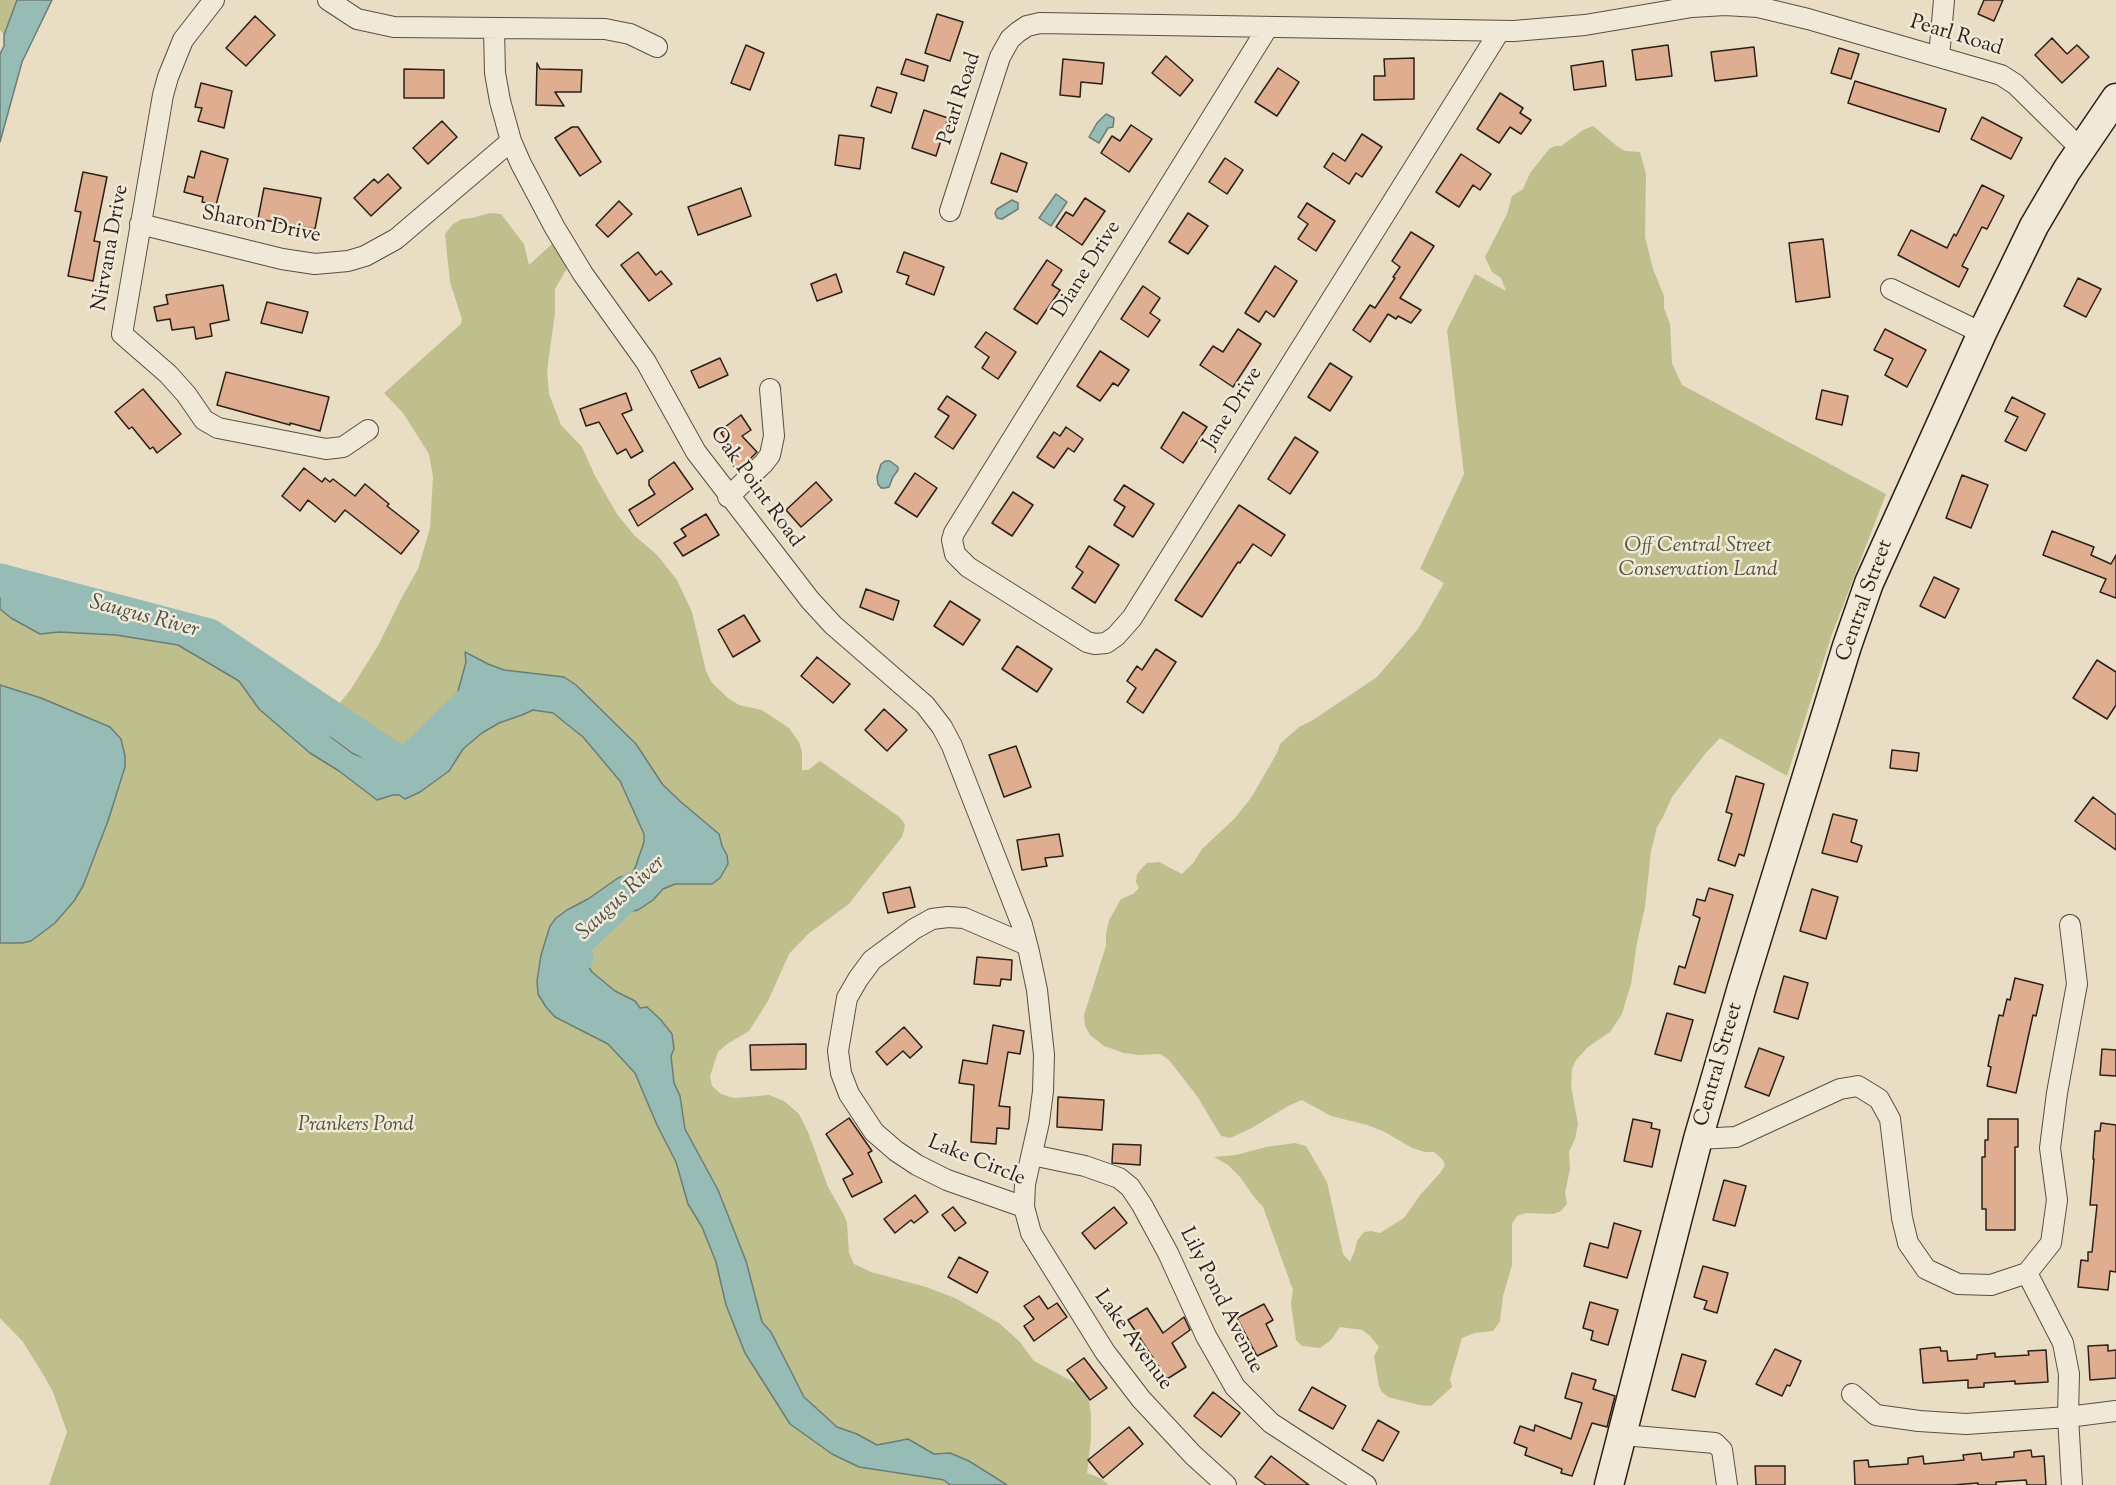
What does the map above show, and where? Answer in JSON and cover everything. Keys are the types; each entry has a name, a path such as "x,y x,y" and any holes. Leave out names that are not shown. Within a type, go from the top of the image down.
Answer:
{"street":[{"name":"Nirvana Drive","path":"214,0 183,40 168,77 122,334 168,374 186,394 204,420 223,430 326,449 343,447 368,430"},
{"path":"328,0 357,19 394,27 605,28 630,33 657,47"},
{"path":"1940,57 1944,0"},
{"name":"Pearl Road","path":"950,211 1000,57 1010,39 1027,26 1056,23 1499,32 1560,28 1708,3 1775,10 2010,79 2081,149"},
{"name":"Diane Drive","path":"952,540 962,518 1268,27"},
{"name":"Oak Point Road","path":"494,29 498,93 511,141 561,237 583,274 641,353 696,452 728,497 832,625 935,715 952,746 1022,926 1027,945"},
{"name":"Jane Drive","path":"952,540 955,554 968,567 1080,639 1095,644 1106,643 1116,636 1132,618 1499,32"},
{"name":"Central Street","path":"1609,1485 1698,1139 1859,611 1881,553 2034,226 2081,149 2116,98"},
{"name":"Sharon Drive","path":"140,224 282,260 315,264 348,261 365,256 396,239 511,141"},
{"path":"1891,289 1982,333"},
{"path":"728,497 770,455 774,436 770,389"},
{"name":"Lake Circle","path":"964,918 1027,945 1037,990 1044,1055 1041,1101 1032,1155 1025,1184 1024,1207 947,1180 917,1165 874,1132 849,1094 841,1073 838,1051 847,998 858,978 872,960 914,928 932,919 964,918"},
{"path":"2070,926 2077,984 2057,1093 2050,1148 2057,1200 2051,1243 2027,1273 2063,1343 2069,1374 2068,1417 2072,1485"},
{"name":"Central Street","path":"1698,1139 1736,1137 1840,1089 1858,1086 1879,1099 1890,1119 1902,1218 1908,1243 1926,1269 1958,1284 1969,1285 1991,1285 2027,1273"},
{"name":"Lily Pond Avenue","path":"1032,1155 1085,1166 1119,1178 1130,1187 1168,1253 1206,1336 1234,1387 1271,1423 1366,1485"},
{"name":"Lake Avenue","path":"1024,1207 1031,1233 1105,1352 1141,1399 1193,1455 1226,1485"},
{"path":"1852,1394 1876,1415 1919,1421 1966,1424 2068,1417 2116,1411"},
{"path":"1623,1435 1715,1443 1722,1450 1727,1485"}],"green space":[{"path":"0,0 17,0 4,35 0,30"},
{"name":"Off Central Street Conservation Land","path":"1593,126 1625,151 1640,152 1646,174 1645,237 1653,269 1664,296 1664,308 1670,324 1672,363 1682,385 1886,494 1832,634 1787,776 1720,738 1672,797 1657,827 1651,851 1645,907 1631,984 1622,1014 1610,1032 1588,1047 1576,1060 1572,1069 1571,1086 1578,1124 1569,1152 1570,1169 1565,1193 1567,1204 1561,1211 1553,1214 1526,1213 1517,1216 1512,1224 1512,1265 1503,1296 1500,1321 1493,1331 1475,1333 1462,1338 1450,1379 1452,1387 1431,1406 1419,1405 1388,1397 1382,1392 1374,1356 1379,1347 1362,1330 1340,1327 1331,1340 1320,1348 1302,1346 1296,1340 1291,1303 1293,1290 1263,1207 1240,1177 1228,1165 1214,1157 1295,1143 1306,1146 1327,1182 1343,1254 1350,1262 1357,1241 1364,1232 1380,1233 1404,1218 1441,1172 1445,1165 1443,1160 1434,1152 1412,1148 1383,1131 1331,1116 1302,1100 1230,1138 1221,1136 1197,1096 1169,1060 1160,1054 1124,1053 1104,1046 1090,1035 1085,1026 1084,1015 1106,946 1109,920 1121,899 1133,894 1139,888 1136,882 1137,874 1142,868 1147,863 1159,862 1182,874 1194,862 1202,849 1234,819 1251,798 1280,744 1299,727 1377,677 1418,629 1444,583 1420,569 1464,474 1447,330 1475,274 1506,291 1501,278 1492,272 1485,257 1507,214 1512,196 1523,189 1530,173 1549,149 1561,146 1583,130"},
{"name":"Prankers Pond","path":"490,213 501,214 524,244 529,265 553,243 570,263 555,289 555,313 547,371 549,394 561,425 582,447 595,476 617,514 634,535 657,555 677,580 692,612 706,671 712,683 739,705 762,710 789,728 799,742 802,752 802,770 808,770 820,761 898,816 905,826 902,837 849,904 808,934 789,954 768,1001 749,1031 718,1052 710,1076 712,1086 721,1094 734,1098 769,1095 784,1101 799,1114 828,1187 847,1223 849,1253 854,1264 871,1272 926,1287 955,1298 999,1323 1020,1342 1034,1361 1079,1385 1089,1401 1091,1415 1087,1473 1100,1478 1109,1485 49,1485 67,1432 53,1392 44,1376 23,1342 0,1318 0,587 5,591 127,614 314,716 333,711 351,689 379,644 418,569 430,528 433,477 429,454 403,413 384,393 461,324 462,319 450,282 445,234 453,224 462,219"}],"water":[{"path":"17,0 52,0 22,62 0,142 0,54 4,46 4,35"},
{"path":"1106,114 1114,118 1113,127 1108,128 1099,143 1089,137 1097,123"},
{"path":"1056,194 1067,202 1051,226 1039,218"},
{"path":"1012,200 1018,203 1018,209 1002,219 997,218 995,213 997,209"},
{"path":"890,461 898,467 898,470 889,487 881,488 877,477 881,464"},
{"path":"0,581 11,585 22,594 34,597 41,595 96,605 136,608 182,623 209,635 217,642 248,655 308,706 331,737 352,753 378,764 404,766 429,758 457,695 466,662 465,652 504,670 564,677 576,685 636,744 663,785 719,834 727,855 728,864 720,878 712,884 675,884 663,889 653,900 638,910 608,913 592,929 583,957 592,972 615,991 635,1001 640,1008 647,1007 672,1034 674,1049 671,1056 674,1083 680,1096 685,1129 718,1190 746,1261 762,1322 771,1332 804,1397 837,1427 857,1434 877,1445 908,1439 934,1454 950,1453 969,1461 1007,1485 950,1485 944,1480 859,1467 832,1454 790,1424 745,1353 726,1305 716,1262 702,1227 688,1204 676,1162 635,1073 608,1044 555,1017 538,994 537,981 541,955 550,926 567,910 588,899 618,878 632,873 644,842 644,834 620,781 583,737 553,713 533,710 499,723 482,733 463,749 449,771 420,792 405,799 399,795 393,795 377,800 339,771 310,753 259,709 239,681 178,645 116,635 59,632 40,634 11,618 0,609"},
{"path":"0,685 41,698 110,727 121,739 125,756 125,767 108,821 83,886 74,901 55,923 31,941 22,943 0,943"}],"building":[{"path":"1984,0 2003,0 1994,21 1978,14"},
{"path":"937,14 963,22 950,61 925,53"},
{"path":"255,16 275,35 246,66 226,48"},
{"path":"2052,38 2067,54 2077,45 2089,57 2062,83 2035,55"},
{"path":"746,45 764,53 750,90 731,83"},
{"path":"1668,45 1672,76 1636,80 1632,50"},
{"path":"1754,47 1757,76 1715,81 1711,52"},
{"path":"1839,48 1859,54 1851,79 1831,73"},
{"path":"1166,56 1193,80 1180,96 1152,73"},
{"path":"1414,58 1414,99 1374,100 1374,76 1385,76 1384,59"},
{"path":"906,59 928,66 924,81 901,74"},
{"path":"1063,59 1104,63 1102,84 1081,82 1080,97 1060,95"},
{"path":"1603,61 1606,86 1574,90 1571,66"},
{"path":"537,63 540,69 582,70 581,92 555,92 564,106 536,105"},
{"path":"1278,68 1299,82 1277,116 1255,102"},
{"path":"404,69 444,70 444,98 404,98"},
{"path":"1855,81 1946,109 1939,132 1848,103"},
{"path":"201,83 232,91 224,128 198,121 202,108 195,107"},
{"path":"877,87 897,93 891,113 871,106"},
{"path":"1500,93 1523,108 1520,113 1531,120 1521,134 1510,127 1499,143 1477,129"},
{"path":"924,110 948,118 936,156 912,148"},
{"path":"1982,117 2022,138 2011,159 1971,139"},
{"path":"442,121 457,137 428,164 413,148"},
{"path":"1131,125 1152,139 1129,172 1101,153 1112,136 1120,141"},
{"path":"572,127 578,127 601,162 580,176 555,138"},
{"path":"1362,134 1382,147 1362,177 1356,173 1349,184 1324,167 1333,153 1345,161"},
{"path":"839,135 864,138 860,169 835,165"},
{"path":"201,151 228,159 216,205 202,202 203,197 184,192 188,176 194,178"},
{"path":"1001,153 1027,163 1017,192 991,183"},
{"path":"1461,154 1491,174 1480,190 1473,185 1459,207 1436,192"},
{"path":"1225,158 1243,170 1227,194 1209,182"},
{"path":"83,172 107,177 94,241 100,242 93,281 68,276 81,212 75,211"},
{"path":"388,174 401,188 371,216 354,198 374,179 378,183"},
{"path":"1982,185 2004,196 1987,229 1982,227 1962,266 1968,269 1959,287 1898,255 1911,230 1947,248 1954,234 1956,236"},
{"path":"264,188 321,198 315,229 258,219"},
{"path":"741,188 751,216 698,235 688,207"},
{"path":"1085,198 1105,211 1082,245 1056,227 1066,212 1073,216"},
{"path":"619,201 632,214 608,237 596,225"},
{"path":"1307,203 1335,221 1316,251 1298,239 1308,224 1298,217"},
{"path":"1188,213 1208,226 1188,254 1169,242"},
{"path":"1411,232 1434,246 1400,298 1421,310 1411,323 1388,314 1370,342 1353,330 1370,305 1375,308 1395,278 1393,277 1400,267 1392,261"},
{"path":"1823,239 1830,297 1796,302 1789,243"},
{"path":"638,252 656,275 661,271 672,284 649,301 621,265"},
{"path":"904,252 944,267 934,295 906,284 909,276 897,272"},
{"path":"1047,260 1062,270 1052,285 1060,290 1037,324 1014,309"},
{"path":"1275,266 1297,281 1274,317 1266,311 1259,322 1245,313"},
{"path":"836,274 842,292 817,301 811,284"},
{"path":"2078,278 2101,289 2086,317 2064,306"},
{"path":"223,285 229,320 210,324 212,336 196,339 194,327 172,330 170,319 157,321 154,307 168,304 166,295"},
{"path":"1143,286 1160,298 1150,313 1160,320 1148,337 1121,319"},
{"path":"267,302 308,312 302,333 261,323"},
{"path":"1238,329 1261,344 1233,387 1200,365 1213,346 1223,352"},
{"path":"1885,329 1926,350 1907,387 1885,375 1893,359 1874,350"},
{"path":"986,332 1016,352 998,379 982,368 989,357 975,347"},
{"path":"1100,351 1129,370 1118,386 1113,383 1100,401 1077,386"},
{"path":"720,358 728,375 699,388 691,371"},
{"path":"1330,363 1352,377 1330,411 1308,397"},
{"path":"226,372 329,397 320,431 217,405"},
{"path":"143,389 181,434 157,453 153,447 150,449 132,427 129,429 115,412"},
{"path":"1822,390 1848,396 1842,425 1816,419"},
{"path":"626,393 632,410 622,414 643,451 631,458 626,449 617,454 599,422 586,426 580,409"},
{"path":"947,396 976,415 953,449 935,437 949,416 938,409"},
{"path":"2012,397 2045,414 2026,451 2005,441 2018,417 2005,411"},
{"path":"1183,412 1207,427 1183,463 1161,448"},
{"path":"741,415 751,430 742,436 757,452 738,471 729,461 736,454 721,433"},
{"path":"1066,427 1083,439 1074,452 1068,448 1054,468 1037,457 1054,432 1060,436"},
{"path":"1295,437 1318,452 1290,494 1268,479"},
{"path":"674,462 693,489 638,526 629,510 655,494 649,485 649,480"},
{"path":"304,468 322,482 325,478 330,482 333,479 355,496 365,484 389,504 387,506 419,531 401,554 345,510 335,522 308,500 300,511 282,496"},
{"path":"915,473 937,488 917,517 895,503"},
{"path":"1962,475 1988,485 1971,528 1946,518"},
{"path":"816,482 832,500 801,527 786,510"},
{"path":"1124,485 1154,504 1133,537 1114,525 1125,507 1114,500"},
{"path":"1013,492 1033,505 1012,536 992,523"},
{"path":"1239,505 1285,535 1271,556 1253,544 1240,563 1238,562 1202,617 1175,600"},
{"path":"706,514 719,535 683,556 674,543 686,536 681,529"},
{"path":"2052,531 2094,547 2091,555 2111,564 2116,555 2116,598 2100,592 2106,579 2043,555"},
{"path":"1089,546 1119,565 1095,603 1072,588 1083,572 1076,567"},
{"path":"1934,577 1959,589 1945,618 1920,606"},
{"path":"866,589 899,601 893,620 860,607"},
{"path":"950,601 980,620 963,645 934,626"},
{"path":"744,615 760,641 733,657 718,630"},
{"path":"1017,646 1052,669 1037,692 1002,669"},
{"path":"1156,649 1176,662 1143,713 1127,702 1136,688 1127,681 1137,666 1142,670"},
{"path":"817,657 850,684 833,703 801,676"},
{"path":"2097,660 2116,672 2116,705 2107,719 2073,698"},
{"path":"884,709 907,730 887,751 865,730"},
{"path":"1016,746 1031,787 1004,797 989,755"},
{"path":"1892,750 1919,753 1917,771 1890,768"},
{"path":"1736,776 1764,784 1744,856 1739,854 1735,866 1718,860 1732,814 1726,812"},
{"path":"2093,797 2116,815 2116,850 2075,821"},
{"path":"1833,814 1857,820 1851,842 1862,846 1857,862 1822,853"},
{"path":"1059,834 1063,856 1045,858 1047,866 1022,870 1017,840"},
{"path":"910,887 915,907 888,913 883,893"},
{"path":"1709,888 1733,895 1705,993 1674,984 1679,966 1685,968 1700,918 1693,915 1697,899 1705,901"},
{"path":"1812,889 1838,897 1826,939 1800,931"},
{"path":"977,957 1012,960 1011,980 1001,979 1000,986 974,984"},
{"path":"1784,976 1808,983 1798,1019 1774,1012"},
{"path":"2015,978 2043,985 2036,1016 2033,1015 2016,1093 1987,1086 1991,1067 1988,1066 1999,1015 2003,1016 2007,999 2010,1000"},
{"path":"1667,1013 1693,1020 1681,1061 1655,1054"},
{"path":"993,1025 1024,1031 1020,1054 1008,1052 999,1106 1010,1107 1009,1129 997,1128 996,1144 971,1142 974,1085 959,1083 963,1060 987,1064"},
{"path":"904,1027 922,1047 910,1058 903,1051 887,1065 876,1052"},
{"path":"806,1044 806,1069 751,1070 750,1045"},
{"path":"1759,1048 1784,1057 1769,1096 1745,1087"},
{"path":"2102,1049 2116,1050 2116,1076 2100,1075"},
{"path":"1058,1097 1104,1100 1102,1130 1057,1127"},
{"path":"849,1118 872,1151 868,1153 882,1182 852,1197 843,1179 853,1174 826,1134"},
{"path":"1633,1119 1652,1123 1651,1128 1660,1130 1652,1167 1624,1161"},
{"path":"1988,1119 2018,1119 2018,1147 2015,1147 2015,1230 1986,1230 1986,1209 1982,1209 1982,1157 1985,1157 1985,1140 1988,1140"},
{"path":"2101,1123 2116,1125 2116,1272 2110,1271 2108,1290 2078,1287 2081,1260 2088,1261 2088,1252 2092,1252 2097,1205 2090,1205 2093,1159 2095,1131 2100,1131"},
{"path":"1113,1144 1141,1145 1140,1165 1112,1163"},
{"path":"1724,1180 1746,1186 1735,1226 1713,1220"},
{"path":"915,1195 928,1212 914,1223 911,1220 895,1233 884,1219"},
{"path":"953,1207 966,1223 955,1231 942,1215"},
{"path":"1114,1207 1127,1223 1095,1249 1082,1233"},
{"path":"1614,1223 1641,1231 1627,1278 1584,1266 1590,1243 1608,1248"},
{"path":"959,1257 988,1272 977,1293 948,1277"},
{"path":"1703,1266 1728,1273 1717,1313 1704,1309 1707,1301 1694,1297"},
{"path":"1039,1296 1048,1309 1057,1303 1067,1317 1034,1341 1024,1326 1034,1319 1024,1306"},
{"path":"1590,1302 1618,1310 1608,1345 1591,1340 1593,1331 1583,1328"},
{"path":"1264,1304 1273,1320 1266,1324 1277,1346 1257,1356 1237,1318"},
{"path":"1147,1308 1163,1333 1184,1317 1190,1330 1172,1343 1186,1367 1167,1379 1128,1320"},
{"path":"2108,1345 2108,1351 2116,1350 2116,1378 2090,1380 2088,1346"},
{"path":"1940,1347 1941,1351 1947,1351 1948,1361 1977,1359 1977,1355 1995,1353 1995,1357 2029,1355 2028,1351 2046,1350 2048,1382 1984,1383 1984,1387 1968,1388 1968,1380 1923,1383 1920,1349"},
{"path":"1775,1349 1801,1361 1790,1386 1787,1385 1782,1396 1756,1384"},
{"path":"1682,1354 1706,1361 1695,1397 1672,1390"},
{"path":"1084,1358 1107,1388 1090,1400 1067,1370"},
{"path":"1572,1373 1596,1380 1593,1389 1615,1396 1607,1427 1592,1423 1572,1476 1561,1473 1562,1469 1525,1455 1527,1448 1514,1443 1520,1426 1534,1431 1535,1425 1571,1439 1582,1403 1565,1398"},
{"path":"1312,1387 1346,1406 1333,1429 1299,1410"},
{"path":"1213,1392 1240,1413 1221,1437 1194,1416"},
{"path":"1378,1420 1399,1432 1383,1461 1362,1450"},
{"path":"1129,1427 1143,1444 1103,1478 1088,1460"},
{"path":"2031,1450 2032,1457 2044,1456 2046,1485 2027,1485 2026,1480 1996,1482 1996,1485 1978,1485 1978,1483 1855,1485 1854,1461 1868,1460 1869,1467 1908,1464 1908,1458 1923,1456 1924,1464 1964,1460 1963,1455 1981,1453 1982,1460 2014,1457 2014,1452"},
{"path":"1271,1456 1309,1485 1266,1485 1255,1477"},
{"path":"1755,1466 1785,1466 1785,1485 1756,1485"}],"waterway":[{"name":"Saugus River","path":"0,580 209,635 404,766 476,697"},
{"name":"Saugus River","path":"577,957 570,948 635,887"}]}
